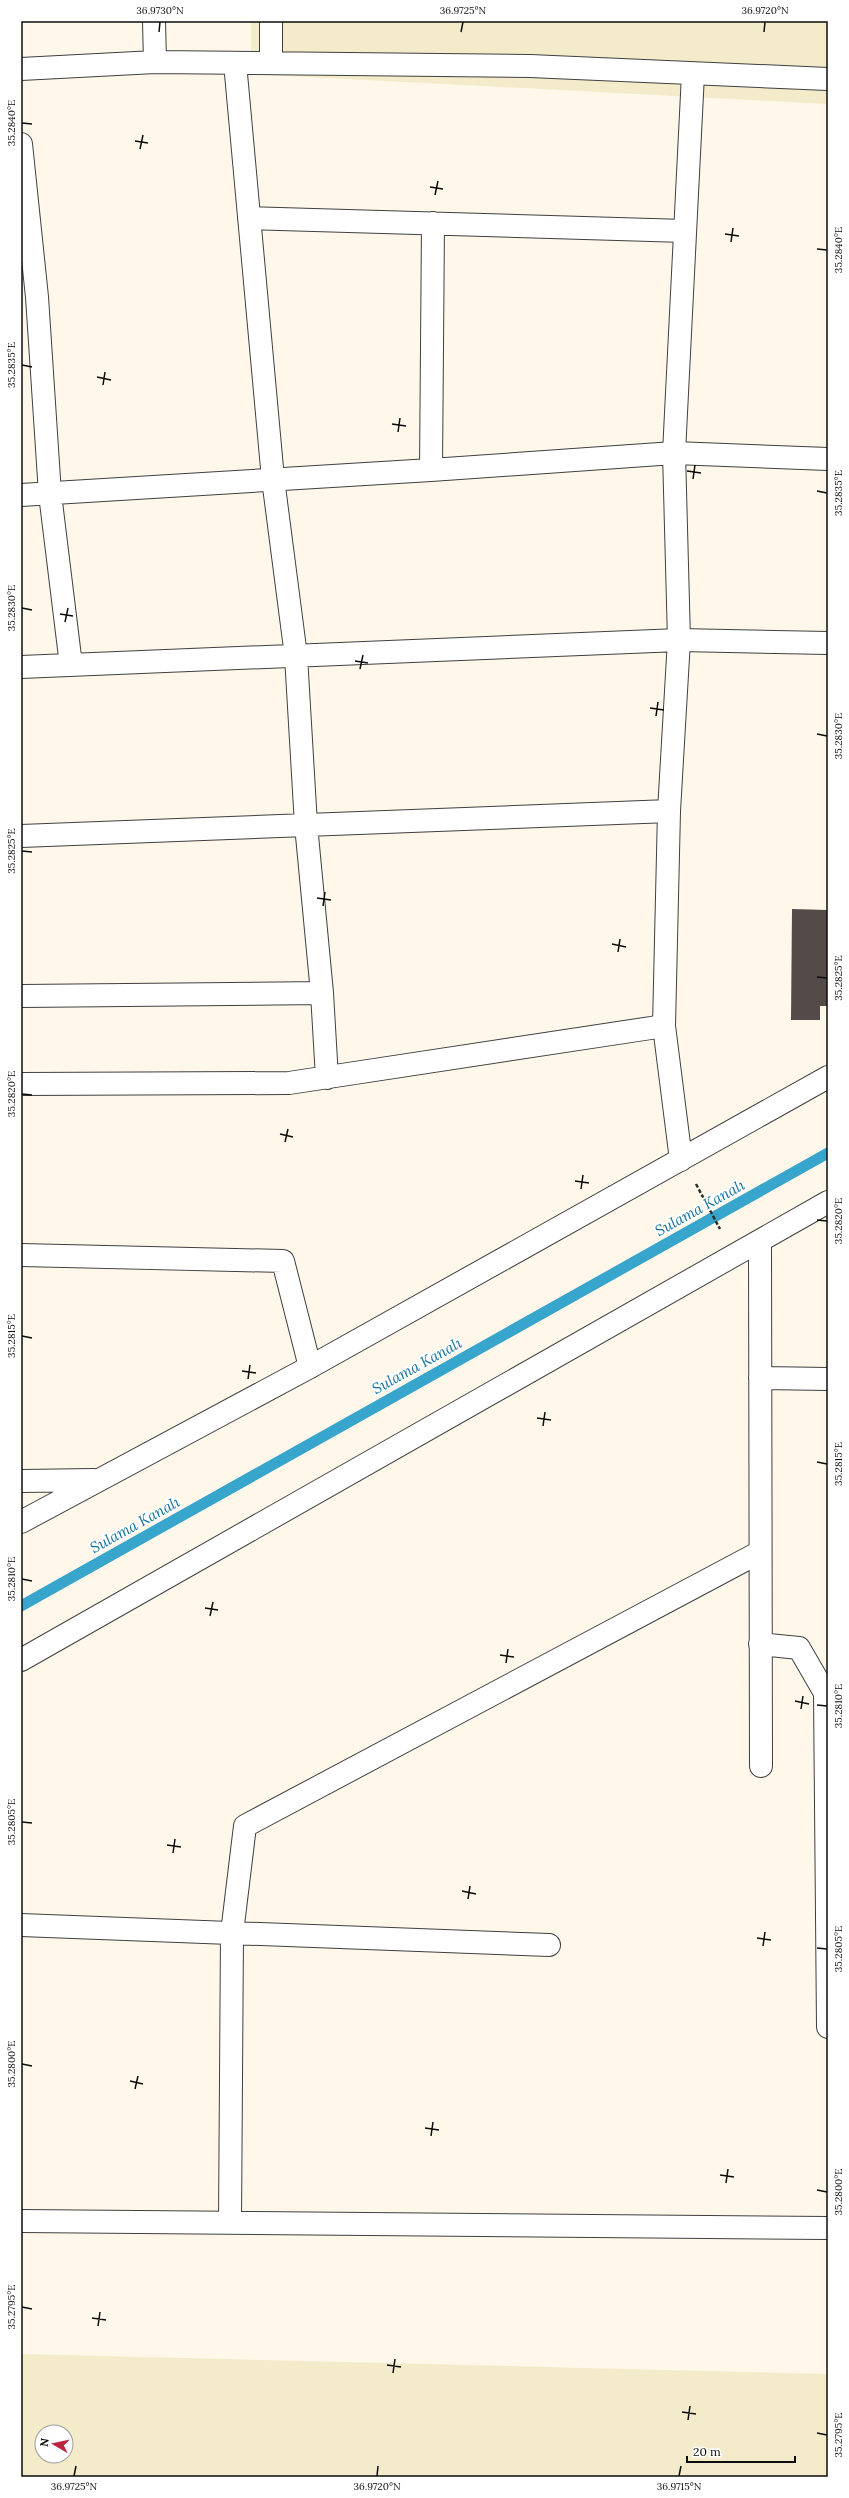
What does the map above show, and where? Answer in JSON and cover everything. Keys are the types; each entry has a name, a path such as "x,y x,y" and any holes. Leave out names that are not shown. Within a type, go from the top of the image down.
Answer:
{"street":[{"path":"154,21 155,62"},
{"path":"271,21 271,63"},
{"path":"21,68 155,62 530,66 828,80"},
{"path":"235,63 273,479 296,656 306,824 322,994 326,1078"},
{"path":"681,1160 664,1026 670,811 679,640 674,453 693,74"},
{"path":"21,144 29,298 50,494 71,666"},
{"path":"249,218 685,231"},
{"path":"431,470 433,223"},
{"path":"21,495 431,470 674,453 828,459"},
{"path":"21,667 679,640 828,643"},
{"path":"21,836 670,811"},
{"path":"21,996 322,994"},
{"path":"21,1084 289,1083 664,1026"},
{"path":"21,1522 95,1480 310,1367 828,1077"},
{"path":"21,1660 828,1202"},
{"path":"760,1241 761,1766"},
{"path":"21,1255 283,1261 310,1367"},
{"path":"760,1378 828,1379"},
{"path":"21,1481 95,1480"},
{"path":"230,2223 232,1933 245,1826 760,1552"},
{"path":"760,1644 799,1648 825,1693 828,2028"},
{"path":"21,1925 549,1944"},
{"path":"21,2221 828,2228"}],"path":[{"path":"696,1182 723,1234"}],"shaded area":[{"path":"251,21 828,21 828,104 251,74"},
{"path":"21,2354 828,2374 828,2477 21,2477"}],"building":[{"path":"792,909 828,910 828,1006 820,1006 820,1020 791,1020"}],"waterway":[{"name":"Sulama Kanalı","path":"21,1606 828,1153"}]}
